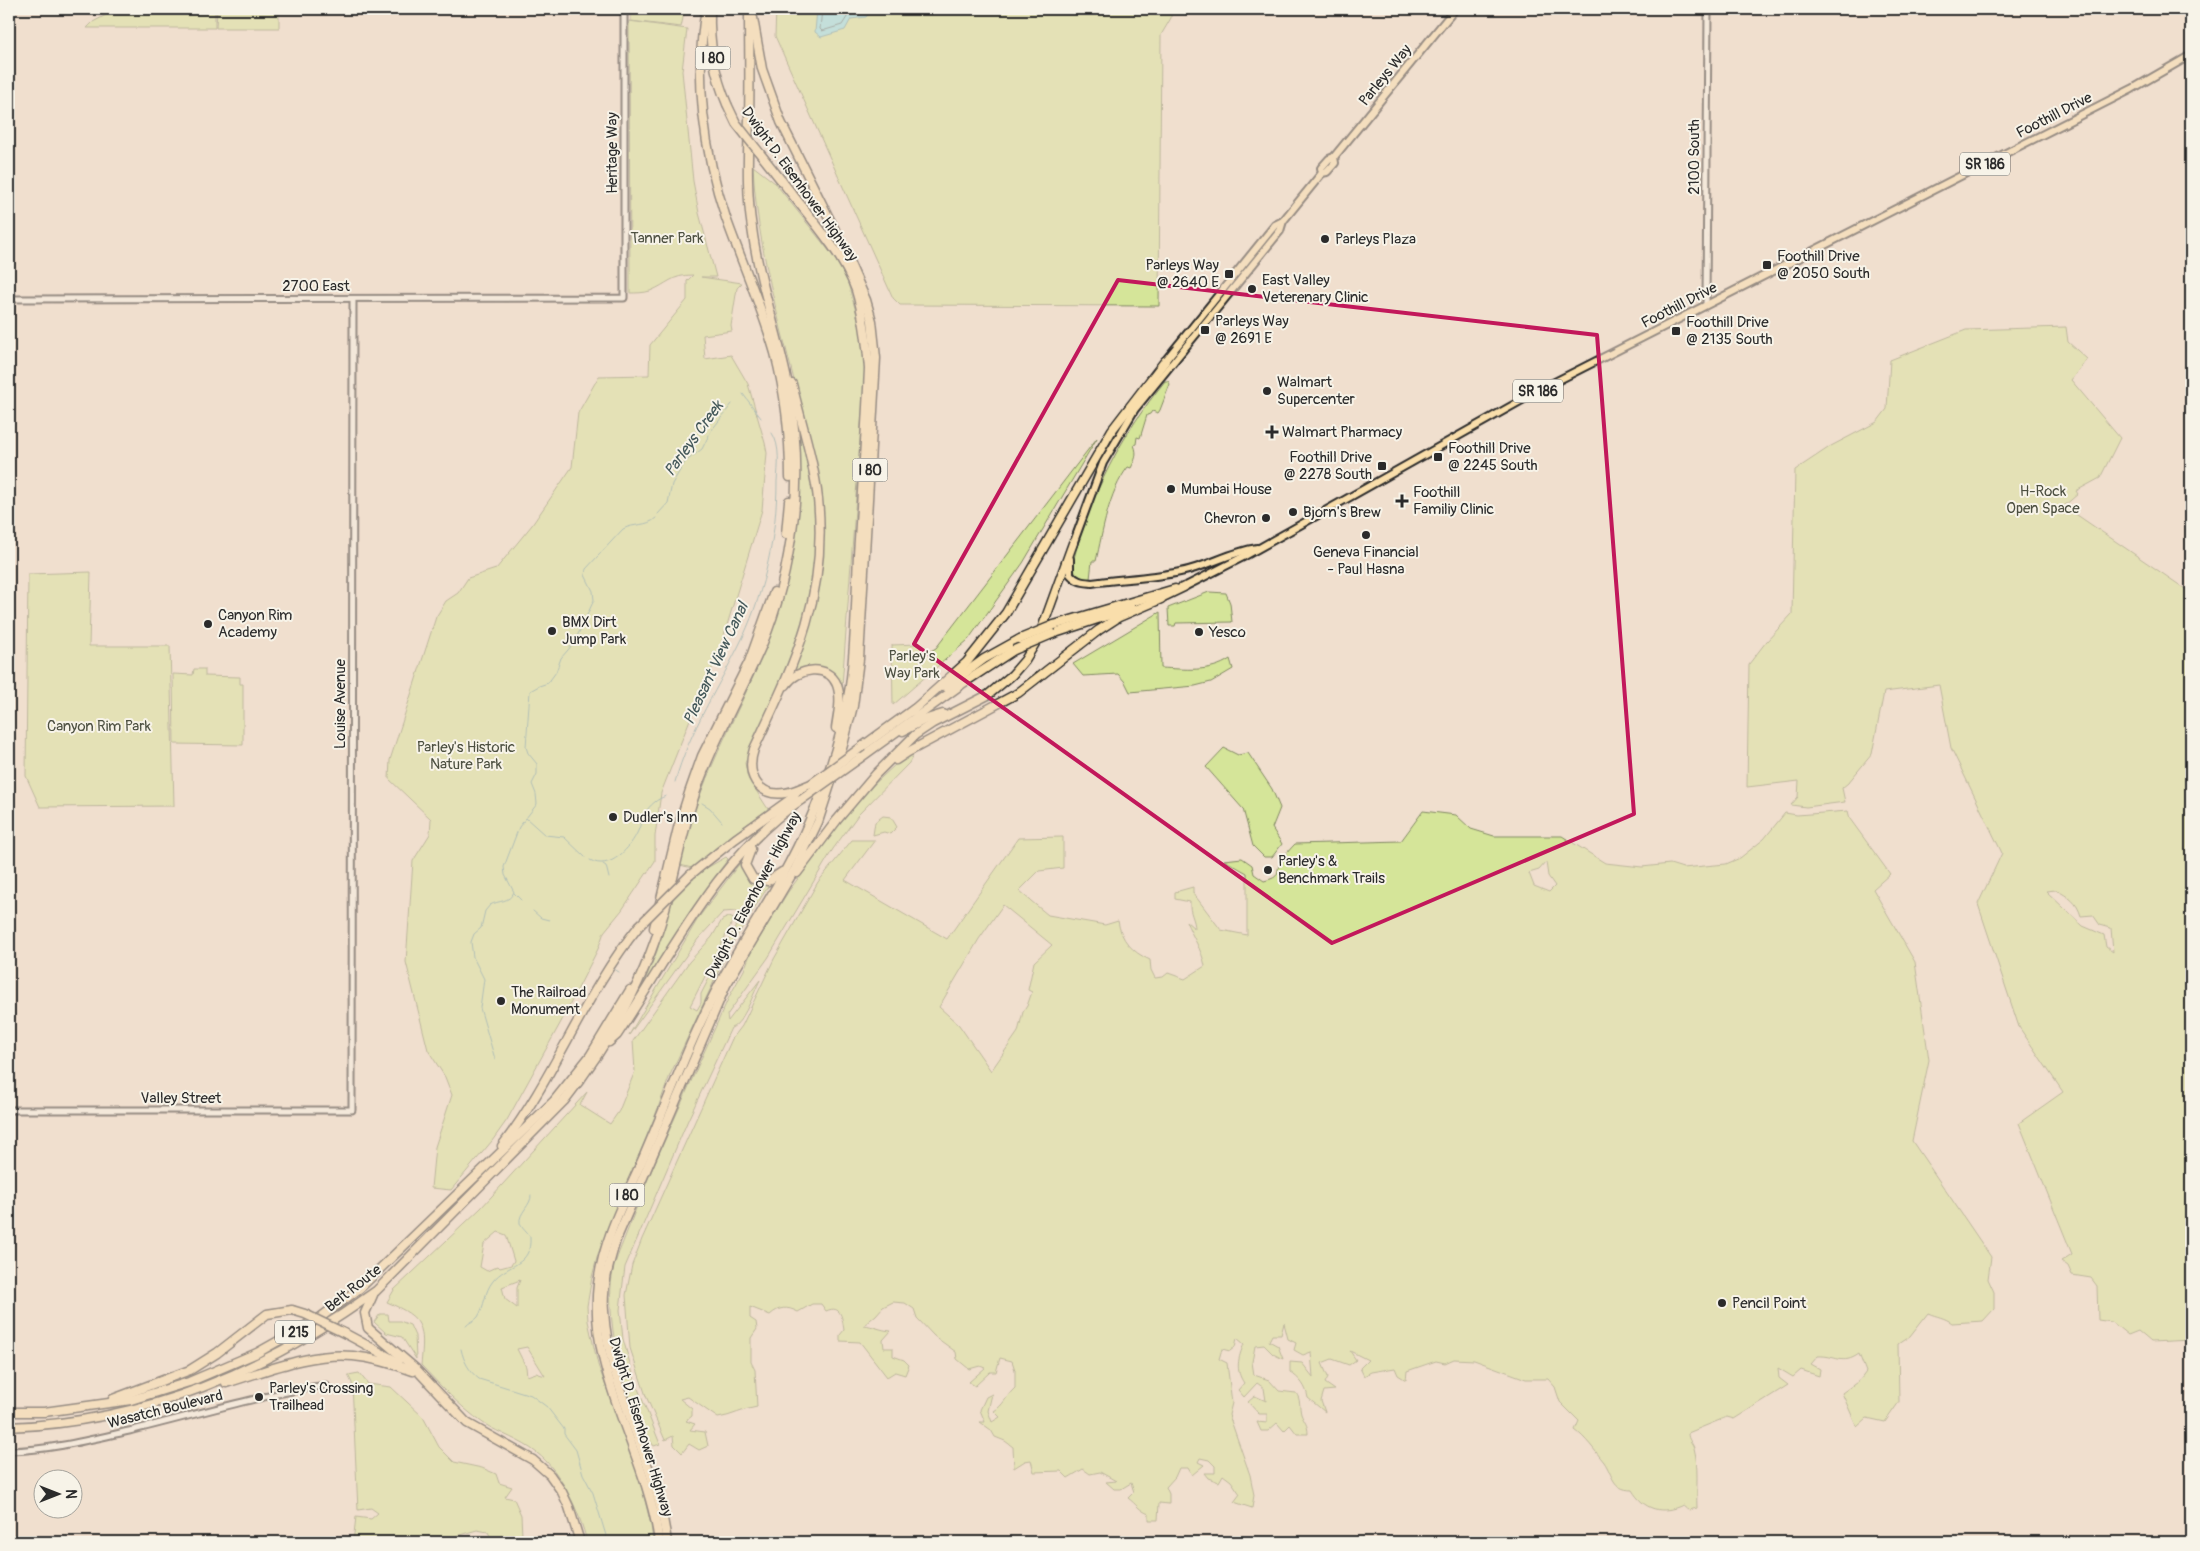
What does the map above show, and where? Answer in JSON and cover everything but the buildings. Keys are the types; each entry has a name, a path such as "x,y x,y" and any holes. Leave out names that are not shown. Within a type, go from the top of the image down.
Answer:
{"highway":[{"name":"Dwight D. Eisenhower Highway","path":"659,1542 652,1503 605,1364 599,1338 596,1312 601,1266 606,1244 701,1023 723,977 786,869 810,820 834,755 850,685 869,369 867,337 862,314 849,276 825,238 736,123 727,104 714,69 708,9"},
{"path":"460,1192 554,1101 590,1056 618,1012 631,987 644,960 655,926 678,828 702,756 752,655 772,600 780,566 790,497 790,467 783,397 775,354 726,218 710,156 704,111 702,66 708,9"},
{"name":"Dwight D. Eisenhower Highway","path":"667,1542 656,1487 611,1358 604,1317 605,1287 616,1240 726,984 795,869 818,822 838,763 853,706 860,650 876,358 872,321 866,300 836,232 778,113 762,70 750,9"},
{"path":"604,1046 622,1018 643,973 665,910 686,822 698,785 711,752 763,644 785,569 793,521 795,440 789,390 758,262 748,198 750,9"},
{"path":"774,325 786,357 815,481 820,531 814,600 804,636 754,749 750,772 758,785 772,792 785,793 807,786"},
{"path":"912,711 967,662 1006,613 1112,430 1168,363"},
{"path":"756,935 809,857 876,774 915,735 933,723 988,695 1002,685 1025,660 1039,637 1073,542"},
{"path":"460,1192 502,1145 525,1115 605,972 639,926 690,875 807,786 984,659 1020,639 1054,624 1159,592 1184,587"},
{"path":"876,774 908,752 1018,693 1098,630 1119,617 1184,587"},
{"path":"604,1046 618,1035 719,881 773,821 962,684 1014,650 1052,634 1161,599"},
{"path":"775,704 790,679 800,673 817,670 830,676 836,683 840,693 834,755"},
{"path":"875,746 924,720 970,704"},
{"path":"786,869 775,878 761,881 753,879 745,865 748,853 798,802"},
{"name":"Belt Route","path":"9,1427 66,1423 108,1416 193,1392 264,1362 343,1315 376,1291 564,1101 604,1046"},
{"name":"Belt Route","path":"9,1412 44,1412 92,1407 131,1400 189,1382 257,1353 321,1317 360,1288 460,1192"},
{"path":"376,1291 367,1305 365,1313 368,1328 416,1369 467,1423 533,1460 550,1475 562,1492 569,1507 580,1542"},
{"path":"92,1407 160,1383 190,1370 267,1314 292,1310 305,1314 346,1334 413,1371 428,1383"},
{"path":"193,1392 306,1360 330,1356 375,1359 413,1371"}],"main road":[{"name":"Parleys Way","path":"1261,547 1238,550 1202,566 1180,572 1092,583 1081,582 1070,574 1068,566 1073,542 1103,463 1136,409 1168,363 1222,296 1281,229 1283,221 1322,173 1321,168 1329,159 1334,157 1455,9"},
{"name":"Foothill Drive","path":"1184,587 1261,547 1549,385 2132,89 2191,55"}],"street":[{"name":"Heritage Way","path":"624,9 624,298"},
{"name":"2100 South","path":"1706,305 1708,9"},
{"name":"2700 East","path":"9,299 624,298"},
{"name":"Louise Avenue","path":"352,1110 353,299"},
{"name":"Valley Street","path":"9,1110 352,1110"},
{"name":"Wasatch Boulevard","path":"9,1451 42,1450 77,1444 282,1393 326,1385"}],"highlighted area":[{"path":"1118,280 1597,335 1634,814 1332,943 914,644"}],"green space":[{"path":"117,9 215,9 215,28 87,28 93,22"},
{"path":"217,9 279,9 279,28 216,28"},
{"path":"631,9 685,9 681,27 631,21"},
{"path":"776,9 1171,9 1171,18 1161,35 1159,306 900,305 893,298 775,36"},
{"name":"Parley's Historic Nature Park","path":"629,21 687,29 682,71 693,181 699,213 716,277 701,277 742,283 737,288 731,326 732,331 703,335 705,359 731,355 748,384 767,453 762,510 717,658 702,689 661,793 655,836 655,861 622,910 604,932 598,949 561,1022 507,1120 451,1190 431,1188 435,1147 452,1095 445,1077 428,1050 406,962 413,861 430,834 431,819 389,779 390,760 436,617 446,601 458,593 468,578 496,569 532,525 572,467 578,413 599,376 649,375 650,345 687,300 687,281 693,275 674,278 643,293 630,293"},
{"path":"753,166 775,183 834,257 847,280 864,340 865,372 842,686 832,675 795,672 794,670 812,622 819,585 820,557 817,481 809,441 770,285 756,206"},
{"name":"H-Rock Open Space","path":"2066,327 2068,342 2087,359 2071,380 2120,438 2100,478 2076,491 2078,494 2064,506 2191,593 2191,1340 2151,1342 2138,1331 2128,1335 2112,1322 2098,1320 2097,1286 2091,1278 2072,1275 2068,1266 2061,1261 2072,1254 2019,1123 2063,1092 2019,1027 1978,904 2002,853 1951,748 1939,685 1884,692 1872,754 1842,788 1845,802 1806,807 1791,805 1798,797 1799,781 1747,787 1749,664 1792,614 1795,470 1831,446 1877,422 1887,409 1890,360 1966,330","holes":["2056,890 2075,903 2081,916 2093,915 2100,925 2111,928 2113,952 2106,947 2104,935 2083,926 2046,891"]},
{"path":"1165,381 1168,381 1170,384 1160,410 1158,413 1152,411 1147,415 1140,438 1137,437 1136,444 1134,445 1136,454 1134,462 1131,468 1128,467 1121,477 1111,500 1096,561 1092,561 1090,579 1082,577 1075,572 1073,562 1088,513 1098,489 1121,444 1149,401"},
{"path":"800,433 802,433 816,516 817,533 813,586 795,650 745,763 748,778 768,809 724,841 692,868 680,865 696,807 718,752 768,642 785,591 791,565 798,513"},
{"name":"Parley's Way Park","path":"1097,438 1023,563 968,640 893,705 892,645 918,644 929,652 936,648"},
{"name":"Canyon Rim Park","path":"91,572 89,646 170,646 174,806 40,807 26,776 28,574"},
{"path":"1209,592 1226,593 1230,603 1232,622 1176,623 1175,626 1169,626 1168,608"},
{"path":"1160,612 1161,668 1205,668 1230,659 1233,669 1211,682 1195,686 1130,692 1118,674 1083,676 1073,664"},
{"path":"194,669 205,669 205,676 240,677 240,684 243,684 243,745 174,744 173,674 193,675"},
{"path":"1224,748 1238,755 1248,753 1272,789 1280,808 1272,828 1282,844 1272,857 1264,857 1253,846 1243,809 1206,767"},
{"path":"915,752 909,763 858,815 833,849 768,958 727,1015 728,1021 760,980 744,1014 736,1025 731,1028 688,1120 625,1267 620,1310 623,1339 635,1381 660,1444 654,1446 634,1411 626,1389 615,1341 611,1296 612,1277 619,1252 653,1167 752,950 788,892 854,803 896,764"},
{"path":"1423,811 1456,815 1471,829 1494,836 1562,836 1605,863 1642,867 1670,864 1683,868 1726,864 1740,858 1764,839 1785,813 1797,815 1848,811 1850,819 1890,874 1873,889 1915,962 1929,1060 1912,1141 1991,1257 1988,1279 1994,1292 1994,1309 1983,1321 1952,1323 1928,1313 1910,1336 1898,1344 1899,1402 1885,1422 1867,1418 1857,1427 1842,1393 1860,1380 1866,1372 1859,1354 1843,1360 1818,1356 1811,1364 1820,1369 1819,1376 1801,1370 1793,1377 1778,1368 1779,1378 1788,1385 1734,1419 1727,1417 1688,1433 1694,1448 1696,1462 1697,1508 1689,1510 1683,1505 1668,1510 1654,1509 1642,1502 1632,1490 1617,1485 1604,1462 1587,1441 1575,1430 1579,1421 1560,1402 1555,1387 1548,1379 1526,1379 1474,1360 1454,1359 1445,1363 1436,1361 1407,1371 1406,1380 1398,1375 1395,1368 1371,1372 1364,1376 1360,1368 1368,1360 1350,1351 1356,1360 1349,1365 1332,1359 1322,1363 1328,1377 1325,1383 1335,1390 1324,1391 1321,1401 1325,1412 1308,1398 1302,1383 1290,1372 1290,1362 1302,1363 1313,1377 1311,1352 1303,1355 1294,1350 1296,1343 1288,1339 1284,1323 1281,1335 1272,1335 1269,1341 1278,1346 1283,1359 1273,1354 1264,1345 1255,1346 1252,1362 1254,1375 1269,1380 1279,1391 1296,1393 1308,1434 1297,1434 1290,1425 1284,1431 1277,1423 1268,1431 1261,1431 1257,1422 1267,1423 1267,1414 1259,1414 1248,1402 1255,1396 1266,1401 1264,1388 1257,1383 1244,1397 1238,1390 1244,1383 1239,1373 1238,1364 1244,1344 1237,1338 1235,1347 1230,1351 1222,1349 1219,1359 1227,1363 1232,1403 1229,1415 1250,1475 1254,1495 1252,1508 1234,1502 1240,1494 1231,1481 1223,1475 1219,1482 1208,1478 1204,1473 1215,1473 1215,1466 1209,1460 1200,1458 1198,1462 1204,1465 1192,1475 1188,1468 1179,1468 1175,1477 1166,1487 1169,1494 1169,1504 1159,1503 1158,1520 1149,1520 1149,1514 1128,1498 1134,1492 1131,1483 1121,1489 1114,1489 1106,1482 1116,1481 1100,1472 1090,1474 1083,1469 1068,1478 1061,1471 1034,1472 1031,1460 1025,1461 1014,1468 1013,1447 995,1437 991,1430 980,1422 985,1422 980,1410 986,1397 992,1394 988,1411 992,1422 1000,1417 994,1411 1015,1388 1015,1370 1012,1361 1000,1358 996,1372 990,1372 975,1386 969,1382 985,1368 980,1366 969,1369 957,1359 956,1352 934,1336 917,1318 914,1309 905,1303 893,1302 883,1307 864,1325 891,1331 883,1340 884,1348 893,1348 893,1356 904,1360 909,1365 905,1375 895,1372 887,1377 860,1342 840,1341 840,1335 844,1330 843,1321 835,1309 826,1311 821,1304 812,1304 798,1312 783,1308 770,1315 750,1307 750,1318 756,1322 757,1329 751,1338 751,1362 755,1370 757,1407 718,1418 688,1397 680,1399 692,1409 692,1416 686,1421 695,1424 690,1430 705,1432 708,1446 699,1450 689,1444 682,1453 674,1445 673,1436 665,1440 646,1396 630,1348 626,1295 632,1265 732,1039 742,1026 774,959 818,882 852,840 875,840 845,880 947,939 1018,838 1063,837 1063,868 1039,871 1019,891 1048,915 1105,925 1118,921 1119,928 1128,945 1150,960 1151,970 1155,978 1163,977 1168,973 1185,979 1205,966 1186,921 1195,929 1190,902 1175,899 1175,892 1193,887 1193,893 1221,930 1247,935 1247,873 1224,860 1242,858 1252,865 1254,874 1264,881 1276,876 1281,861 1295,844 1401,841","holes":["1546,862 1548,876 1555,886 1549,892 1534,886 1529,873 1539,870","1003,905 1052,945 1034,962 1028,990 1032,992 1023,1012 1018,1032 991,1071 959,1025 939,1007 979,939"]},
{"path":"883,816 891,817 897,827 890,834 884,832 873,835 875,822"},
{"path":"726,857 728,859 688,914 644,989 642,988 657,951 673,896 698,873"},
{"path":"740,863 754,882 769,885 730,947 670,1075 598,1254 587,1306 588,1321 598,1365 638,1473 651,1525 653,1542 587,1542 580,1518 562,1481 554,1470 531,1448 483,1423 443,1388 421,1365 423,1341 419,1325 408,1313 387,1302 394,1290 481,1208 587,1092 580,1105 610,1124 619,1111 635,1071 633,1041 689,962 712,937 722,920 729,917 734,919 690,1006 697,1010 701,1003 701,994 740,918 737,911 723,912 698,939 629,1035 699,917","holes":["498,1232 506,1235 514,1261 511,1265 500,1268 498,1266 487,1271 480,1267 484,1244","520,1280 517,1288 517,1308 505,1299 502,1287","527,1347 545,1376 536,1373 527,1376 526,1367 517,1349"]},
{"path":"380,1314 388,1314 389,1321 400,1321 410,1325 415,1336 416,1359 402,1337 386,1333 374,1322"},
{"path":"359,1373 368,1384 391,1387 423,1417 439,1447 454,1462 482,1468 496,1474 499,1483 512,1487 505,1497 514,1499 521,1515 522,1536 514,1535 509,1542 493,1542 488,1532 477,1530 456,1536 461,1542 353,1542 356,1517 371,1519 378,1513 371,1508 358,1510 352,1383 348,1375"}],"water":[{"path":"817,9 872,9 866,17 851,19 845,30 821,37 815,32"}],"waterway":[{"name":"Pleasant View Canal","path":"743,394 761,418"},
{"name":"Parleys Creek","path":"658,514 668,503 672,484 685,462 702,449 711,431 732,404"},
{"name":"Pleasant View Canal","path":"675,782 688,745 743,637 758,600 768,561 775,521 778,457 777,444 772,433"},
{"name":"Parleys Creek","path":"495,1059 480,1008 484,979 473,957 471,942 474,934 481,928 485,911 490,905 507,900 514,892 505,875 504,867 519,827 537,804 532,784 537,774 537,764 528,753 526,747 530,691 548,683 556,672 561,658 574,643 594,600 593,591 585,575 586,569 623,529 649,523 656,518"},
{"path":"590,860 605,863 619,856 635,837 647,810 651,805 666,796"},
{"path":"702,803 710,808 722,822"},
{"path":"526,818 545,835 564,837 585,857"},
{"path":"603,864 606,866 609,878"},
{"path":"514,893 521,900"},
{"path":"533,911 541,918 549,920"},
{"path":"614,969 619,972"},
{"name":"Parleys Creek","path":"466,1326 478,1317 493,1281 499,1275 518,1264 527,1254 530,1247 530,1237 521,1225 520,1219 531,1199 531,1195"},
{"name":"Parleys Creek","path":"461,1349 467,1366 479,1379 531,1395 547,1407 564,1429 564,1434 576,1450 583,1474 593,1493 608,1542"}],"place":[{"name":"Parleys Plaza","path":"1325,239"},
{"name":"Foothill Drive @ 2050 South","path":"1767,265"},
{"name":"Parleys Way @ 2640 E","path":"1229,274"},
{"name":"East Valley Veterenary Clinic","path":"1252,289"},
{"name":"Parleys Way @ 2691 E","path":"1205,330"},
{"name":"Foothill Drive @ 2135 South","path":"1676,331"},
{"name":"Walmart Supercenter","path":"1267,391"},
{"name":"Walmart Pharmacy","path":"1272,432"},
{"name":"Foothill Drive @ 2245 South","path":"1438,457"},
{"name":"Foothill Drive @ 2278 South","path":"1382,466"},
{"name":"Mumbai House","path":"1171,489"},
{"name":"Foothill Familiy Clinic","path":"1402,501"},
{"name":"Bjorn's Brew","path":"1293,512"},
{"name":"Chevron","path":"1266,518"},
{"name":"Geneva Financial - Paul Hasna","path":"1366,535"},
{"name":"Canyon Rim Academy","path":"208,624"},
{"name":"BMX Dirt Jump Park","path":"552,631"},
{"name":"Yesco","path":"1199,632"},
{"name":"Dudler's Inn","path":"613,817"},
{"name":"Parley's & Benchmark Trails","path":"1268,870"},
{"name":"The Railroad Monument","path":"501,1001"},
{"name":"Pencil Point","path":"1722,1303"},
{"name":"Parley's Crossing Trailhead","path":"259,1397"}],"park label":[{"name":"Tanner Park","path":"667,238"}]}
